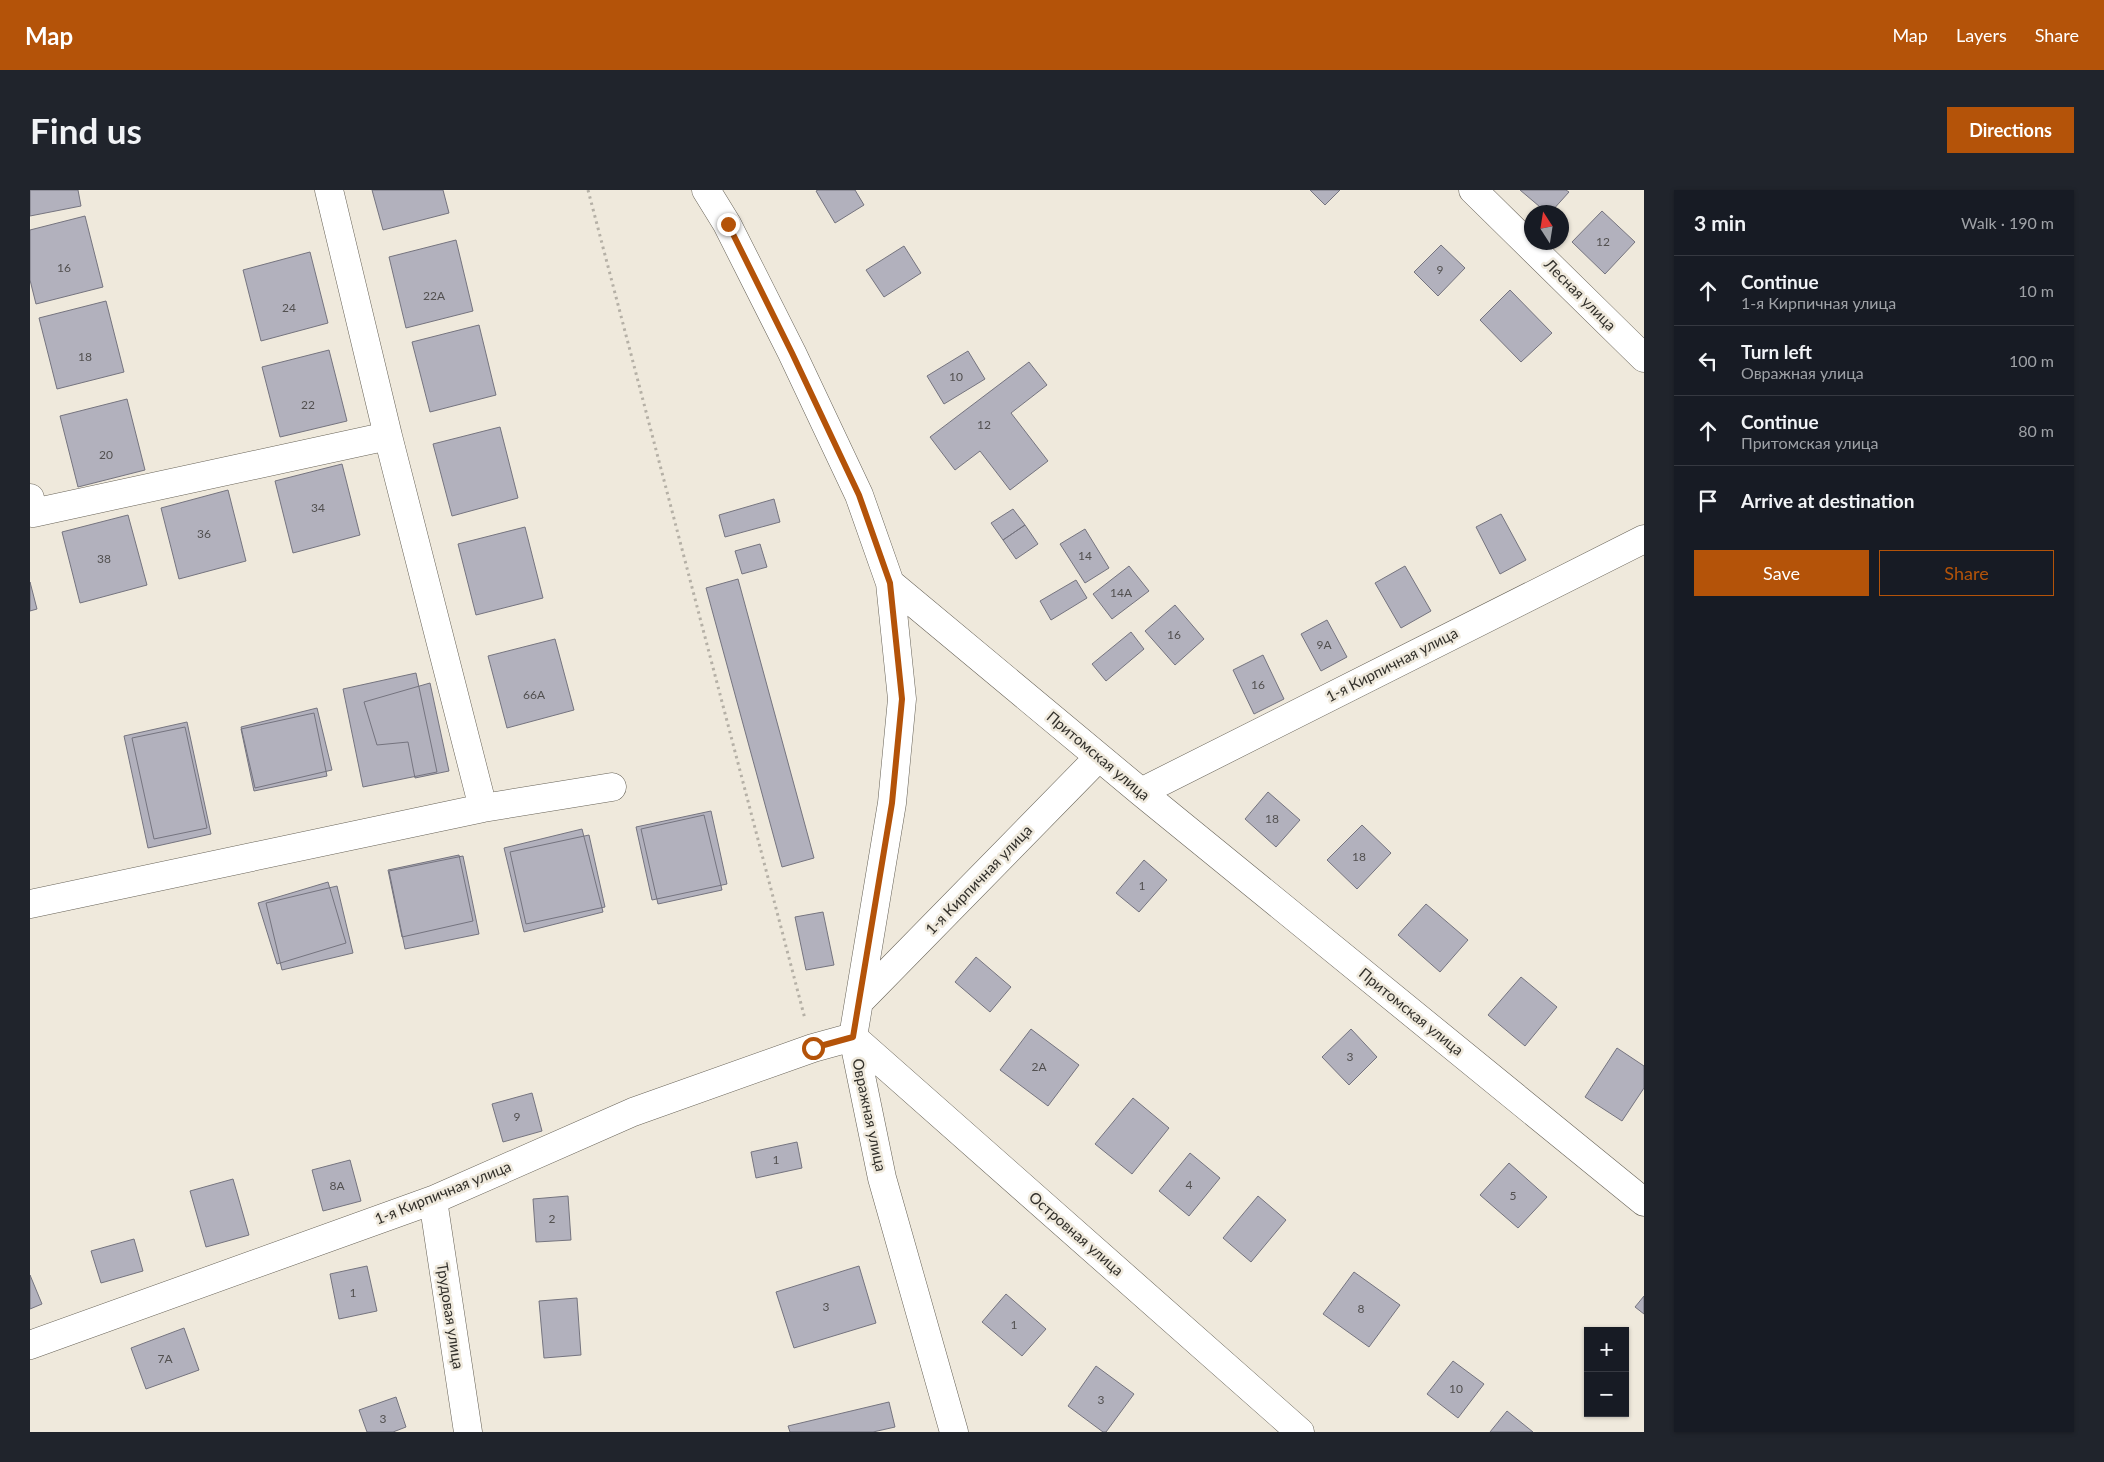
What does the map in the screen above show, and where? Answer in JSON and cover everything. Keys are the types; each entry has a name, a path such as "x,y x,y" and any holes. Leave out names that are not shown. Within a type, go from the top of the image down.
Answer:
{"street":[{"path":"330,190 388,436 483,808"},
{"path":"706,190 732,233 792,353 859,495 890,583"},
{"name":"Лесная улица","path":"1473,190 1644,358"},
{"path":"31,508 388,436"},
{"name":"1-я Кирпичная улица","path":"1141,792 1644,539"},
{"name":"Притомская улица","path":"890,583 1141,792 1644,1202"},
{"name":"Овражная улица","path":"890,583 902,699 892,803 853,1037 882,1178 954,1432"},
{"name":"1-я Кирпичная улица","path":"858,1002 1099,757"},
{"path":"30,904 483,808 612,787"},
{"name":"1-я Кирпичная улица","path":"30,1345 433,1200 633,1112 813,1048 853,1037"},
{"name":"Островная улица","path":"853,1037 1300,1432"},
{"name":"Трудовая улица","path":"433,1200 468,1432"}],"path":[{"path":"588,190 813,1048"}],"building":[{"path":"30,190 78,190 81,206 30,216"},
{"path":"372,190 443,190 449,213 383,230"},
{"path":"855,190 864,205 835,223 816,191"},
{"path":"1310,190 1340,190 1325,205"},
{"path":"1520,190 1566,190 1569,192 1557,205 1538,205"},
{"path":"1602,211 1635,242 1605,274 1572,242"},
{"path":"85,216 103,287 36,304 30,280 30,230"},
{"path":"456,240 473,311 406,328 389,257"},
{"path":"1441,245 1465,268 1438,296 1414,272"},
{"path":"904,246 921,273 884,297 866,270"},
{"path":"310,252 328,323 261,341 243,270"},
{"path":"1510,290 1552,333 1521,362 1480,320"},
{"path":"106,301 124,372 57,389 39,318"},
{"path":"479,325 496,395 430,412 412,342"},
{"path":"329,350 347,421 280,437 262,367"},
{"path":"968,351 985,379 944,404 927,376"},
{"path":"1029,362 1047,385 1011,413 1048,461 1010,490 980,451 955,470 930,437"},
{"path":"127,399 145,470 78,487 60,416"},
{"path":"500,427 518,498 452,516 433,444"},
{"path":"342,464 360,535 293,553 275,481"},
{"path":"228,490 246,561 179,579 161,508"},
{"path":"774,499 780,522 725,537 719,515"},
{"path":"1013,509 1025,525 1003,540 991,523"},
{"path":"1501,514 1526,560 1500,574 1476,527"},
{"path":"128,515 147,585 80,603 62,532"},
{"path":"1025,525 1038,544 1016,559 1003,540"},
{"path":"525,527 543,598 476,615 458,544"},
{"path":"1085,529 1109,568 1085,583 1060,544"},
{"path":"760,544 767,567 742,574 735,551"},
{"path":"1129,566 1149,591 1112,619 1093,594"},
{"path":"1405,566 1431,611 1401,628 1375,583"},
{"path":"738,579 814,858 782,867 706,588"},
{"path":"1076,580 1087,598 1051,620 1040,601"},
{"path":"30,582 37,609 30,611"},
{"path":"1175,605 1204,639 1175,665 1145,631"},
{"path":"1327,620 1347,657 1321,671 1301,634"},
{"path":"1131,632 1144,649 1106,681 1092,664"},
{"path":"555,639 574,710 507,728 488,656"},
{"path":"1263,655 1284,699 1254,714 1233,670"},
{"path":"416,673 437,772 363,787 343,689"},
{"path":"430,683 449,771 415,778 408,742 377,745 364,702"},
{"path":"317,708 332,770 255,788 241,727"},
{"path":"314,713 327,776 254,791 241,729"},
{"path":"187,722 211,834 148,848 124,736"},
{"path":"185,727 207,828 154,839 132,738"},
{"path":"1268,792 1300,820 1276,847 1245,819"},
{"path":"711,811 727,884 652,900 636,827"},
{"path":"704,815 722,890 658,904 641,829"},
{"path":"1362,825 1391,853 1357,889 1327,860"},
{"path":"582,829 603,912 524,932 504,848"},
{"path":"589,835 605,907 526,924 510,852"},
{"path":"459,855 473,921 402,937 388,870"},
{"path":"463,856 479,934 405,949 389,871"},
{"path":"1144,860 1167,880 1139,912 1116,893"},
{"path":"328,882 346,943 277,964 258,903"},
{"path":"337,886 353,953 282,970 266,903"},
{"path":"1426,904 1468,940 1440,972 1398,935"},
{"path":"823,912 834,965 806,970 795,917"},
{"path":"976,957 1011,987 990,1012 955,982"},
{"path":"1521,977 1557,1007 1525,1046 1488,1015"},
{"path":"1031,1029 1079,1065 1048,1106 1000,1070"},
{"path":"1351,1029 1377,1057 1349,1085 1322,1057"},
{"path":"1617,1048 1644,1066 1644,1088 1622,1121 1585,1097"},
{"path":"532,1093 542,1131 503,1142 492,1104"},
{"path":"1133,1098 1169,1128 1132,1174 1095,1144"},
{"path":"797,1142 802,1168 756,1178 751,1152"},
{"path":"1190,1153 1220,1178 1189,1216 1159,1191"},
{"path":"350,1160 361,1201 323,1211 312,1170"},
{"path":"1509,1163 1547,1197 1518,1228 1480,1195"},
{"path":"233,1179 249,1235 206,1247 190,1191"},
{"path":"568,1196 571,1240 536,1242 533,1199"},
{"path":"1258,1196 1286,1220 1251,1262 1223,1238"},
{"path":"134,1239 143,1271 101,1283 91,1251"},
{"path":"367,1266 377,1311 339,1319 330,1274"},
{"path":"859,1266 876,1323 794,1348 776,1292"},
{"path":"1354,1272 1400,1305 1369,1347 1323,1314"},
{"path":"30,1275 42,1304 30,1309"},
{"path":"1006,1294 1046,1329 1022,1356 982,1322"},
{"path":"1644,1296 1644,1314 1635,1307"},
{"path":"577,1298 581,1355 544,1358 539,1301"},
{"path":"184,1328 199,1370 146,1389 131,1348"},
{"path":"1453,1361 1484,1384 1458,1418 1427,1394"},
{"path":"1096,1366 1134,1394 1106,1432 1103,1432 1068,1406"},
{"path":"396,1397 406,1427 393,1432 367,1432 359,1410"},
{"path":"889,1402 895,1427 873,1432 790,1432 788,1426"},
{"path":"1507,1411 1533,1432 1490,1432"}],"route":[{"path":"728,224 859,495 890,583 902,699 892,803 853,1037 813,1048"}]}
